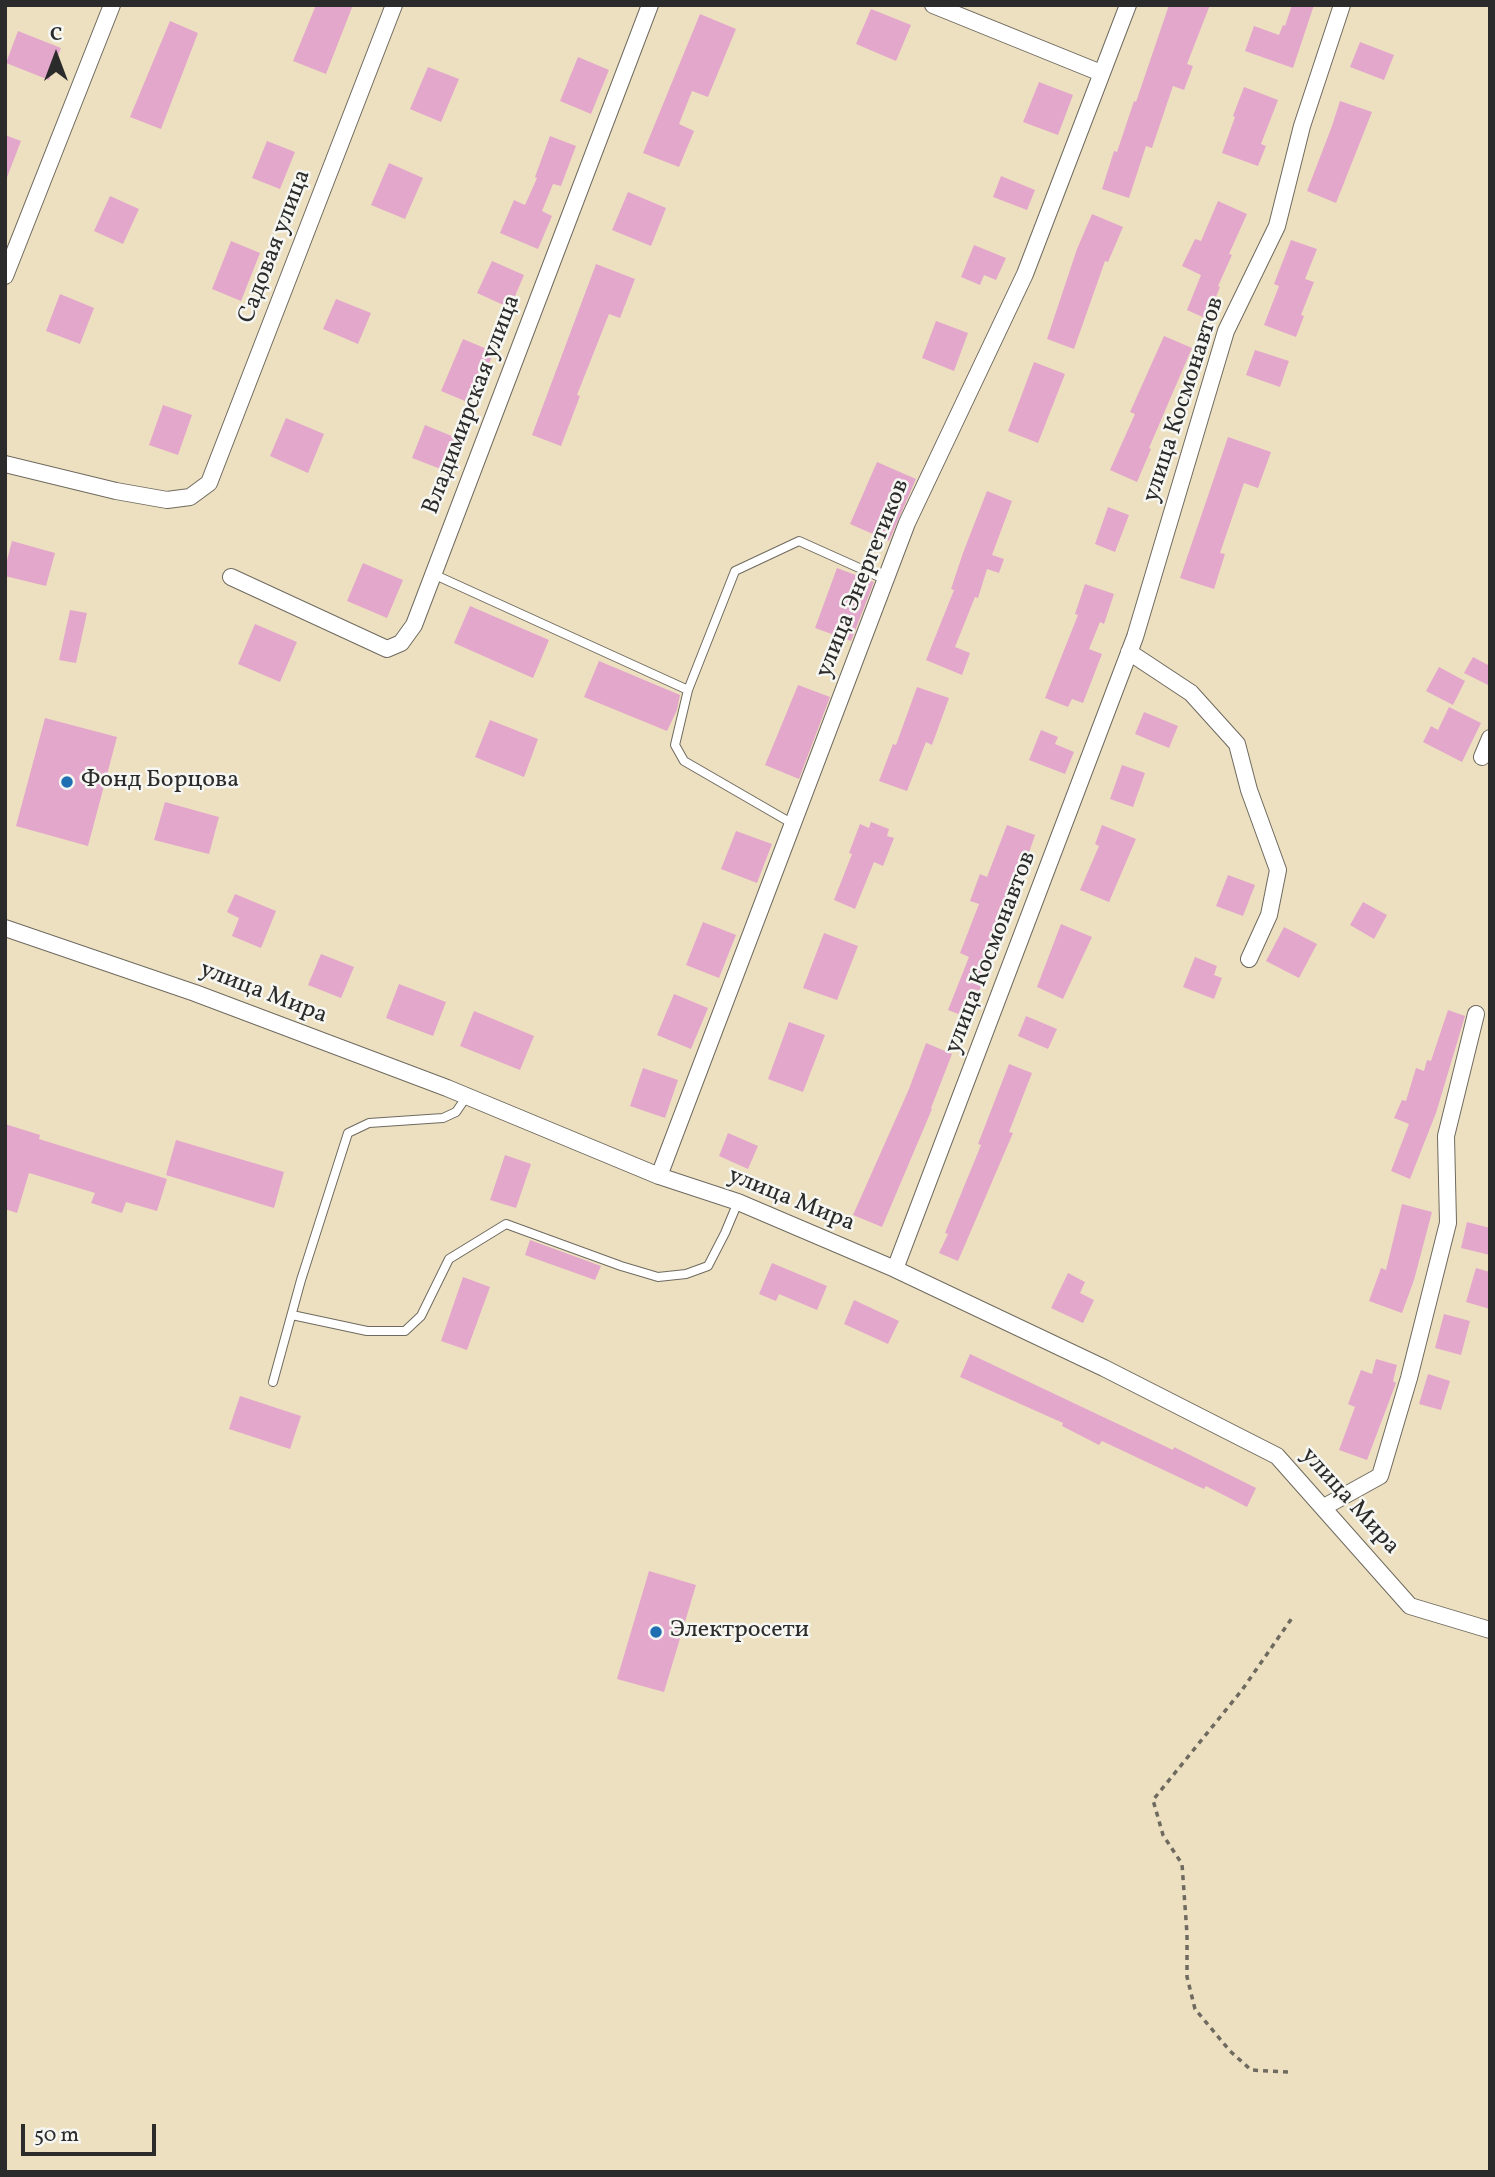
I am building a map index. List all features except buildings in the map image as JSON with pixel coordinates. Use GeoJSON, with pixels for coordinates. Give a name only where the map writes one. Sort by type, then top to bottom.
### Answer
{"type":"FeatureCollection","features":[{"type":"Feature","properties":{"kind":"street"},"geometry":{"type":"LineString","coordinates":[[5,276],[112,5]]}},
{"type":"Feature","properties":{"kind":"street","name":"Садовая улица"},"geometry":{"type":"LineString","coordinates":[[5,464],[116,491],[167,500],[190,496],[209,483],[394,5]]}},
{"type":"Feature","properties":{"kind":"street","name":"Владимирская улица"},"geometry":{"type":"LineString","coordinates":[[230,578],[387,649],[401,643],[414,625],[650,5]]}},
{"type":"Feature","properties":{"kind":"street"},"geometry":{"type":"LineString","coordinates":[[933,5],[1101,73]]}},
{"type":"Feature","properties":{"kind":"street","name":"улица Энергетиков"},"geometry":{"type":"LineString","coordinates":[[659,1176],[907,523],[1025,274],[1128,5]]}},
{"type":"Feature","properties":{"kind":"street","name":"улица Космонавтов"},"geometry":{"type":"LineString","coordinates":[[895,1269],[1129,652],[1226,331],[1277,226],[1302,126],[1342,5]]}},
{"type":"Feature","properties":{"kind":"street"},"geometry":{"type":"LineString","coordinates":[[1129,652],[1191,693],[1237,744],[1249,790],[1278,870],[1269,915],[1249,959]]}},
{"type":"Feature","properties":{"kind":"street"},"geometry":{"type":"LineString","coordinates":[[1482,757],[1490,738]]}},
{"type":"Feature","properties":{"kind":"street","name":"улица Мира"},"geometry":{"type":"LineString","coordinates":[[5,928],[195,993],[467,1096],[659,1176],[738,1202],[895,1269],[1104,1368],[1277,1456],[1410,1606],[1490,1630]]}},
{"type":"Feature","properties":{"kind":"street"},"geometry":{"type":"LineString","coordinates":[[1324,1507],[1380,1476],[1409,1378],[1448,1223],[1446,1136],[1476,1014]]}},
{"type":"Feature","properties":{"kind":"lane"},"geometry":{"type":"LineString","coordinates":[[793,824],[684,761],[675,745],[688,690],[736,571],[799,541],[886,580]]}},
{"type":"Feature","properties":{"kind":"lane"},"geometry":{"type":"LineString","coordinates":[[433,574],[688,690]]}},
{"type":"Feature","properties":{"kind":"lane"},"geometry":{"type":"LineString","coordinates":[[273,1382],[301,1280],[348,1133],[369,1123],[443,1118],[456,1112],[467,1096]]}},
{"type":"Feature","properties":{"kind":"lane"},"geometry":{"type":"LineString","coordinates":[[292,1315],[367,1331],[405,1331],[421,1316],[449,1259],[506,1224],[658,1277],[686,1274],[708,1266],[738,1202]]}},
{"type":"Feature","properties":{"kind":"path"},"geometry":{"type":"LineString","coordinates":[[1288,2072],[1251,2070],[1230,2051],[1195,2009],[1186,1977],[1187,1934],[1182,1864],[1163,1835],[1153,1800],[1242,1690],[1292,1618]]}},
{"type":"Feature","properties":{"kind":"place","name":"Фонд Борцова"},"geometry":{"type":"Point","coordinates":[67,782]}},
{"type":"Feature","properties":{"kind":"place","name":"Электросети"},"geometry":{"type":"Point","coordinates":[656,1632]}}]}
